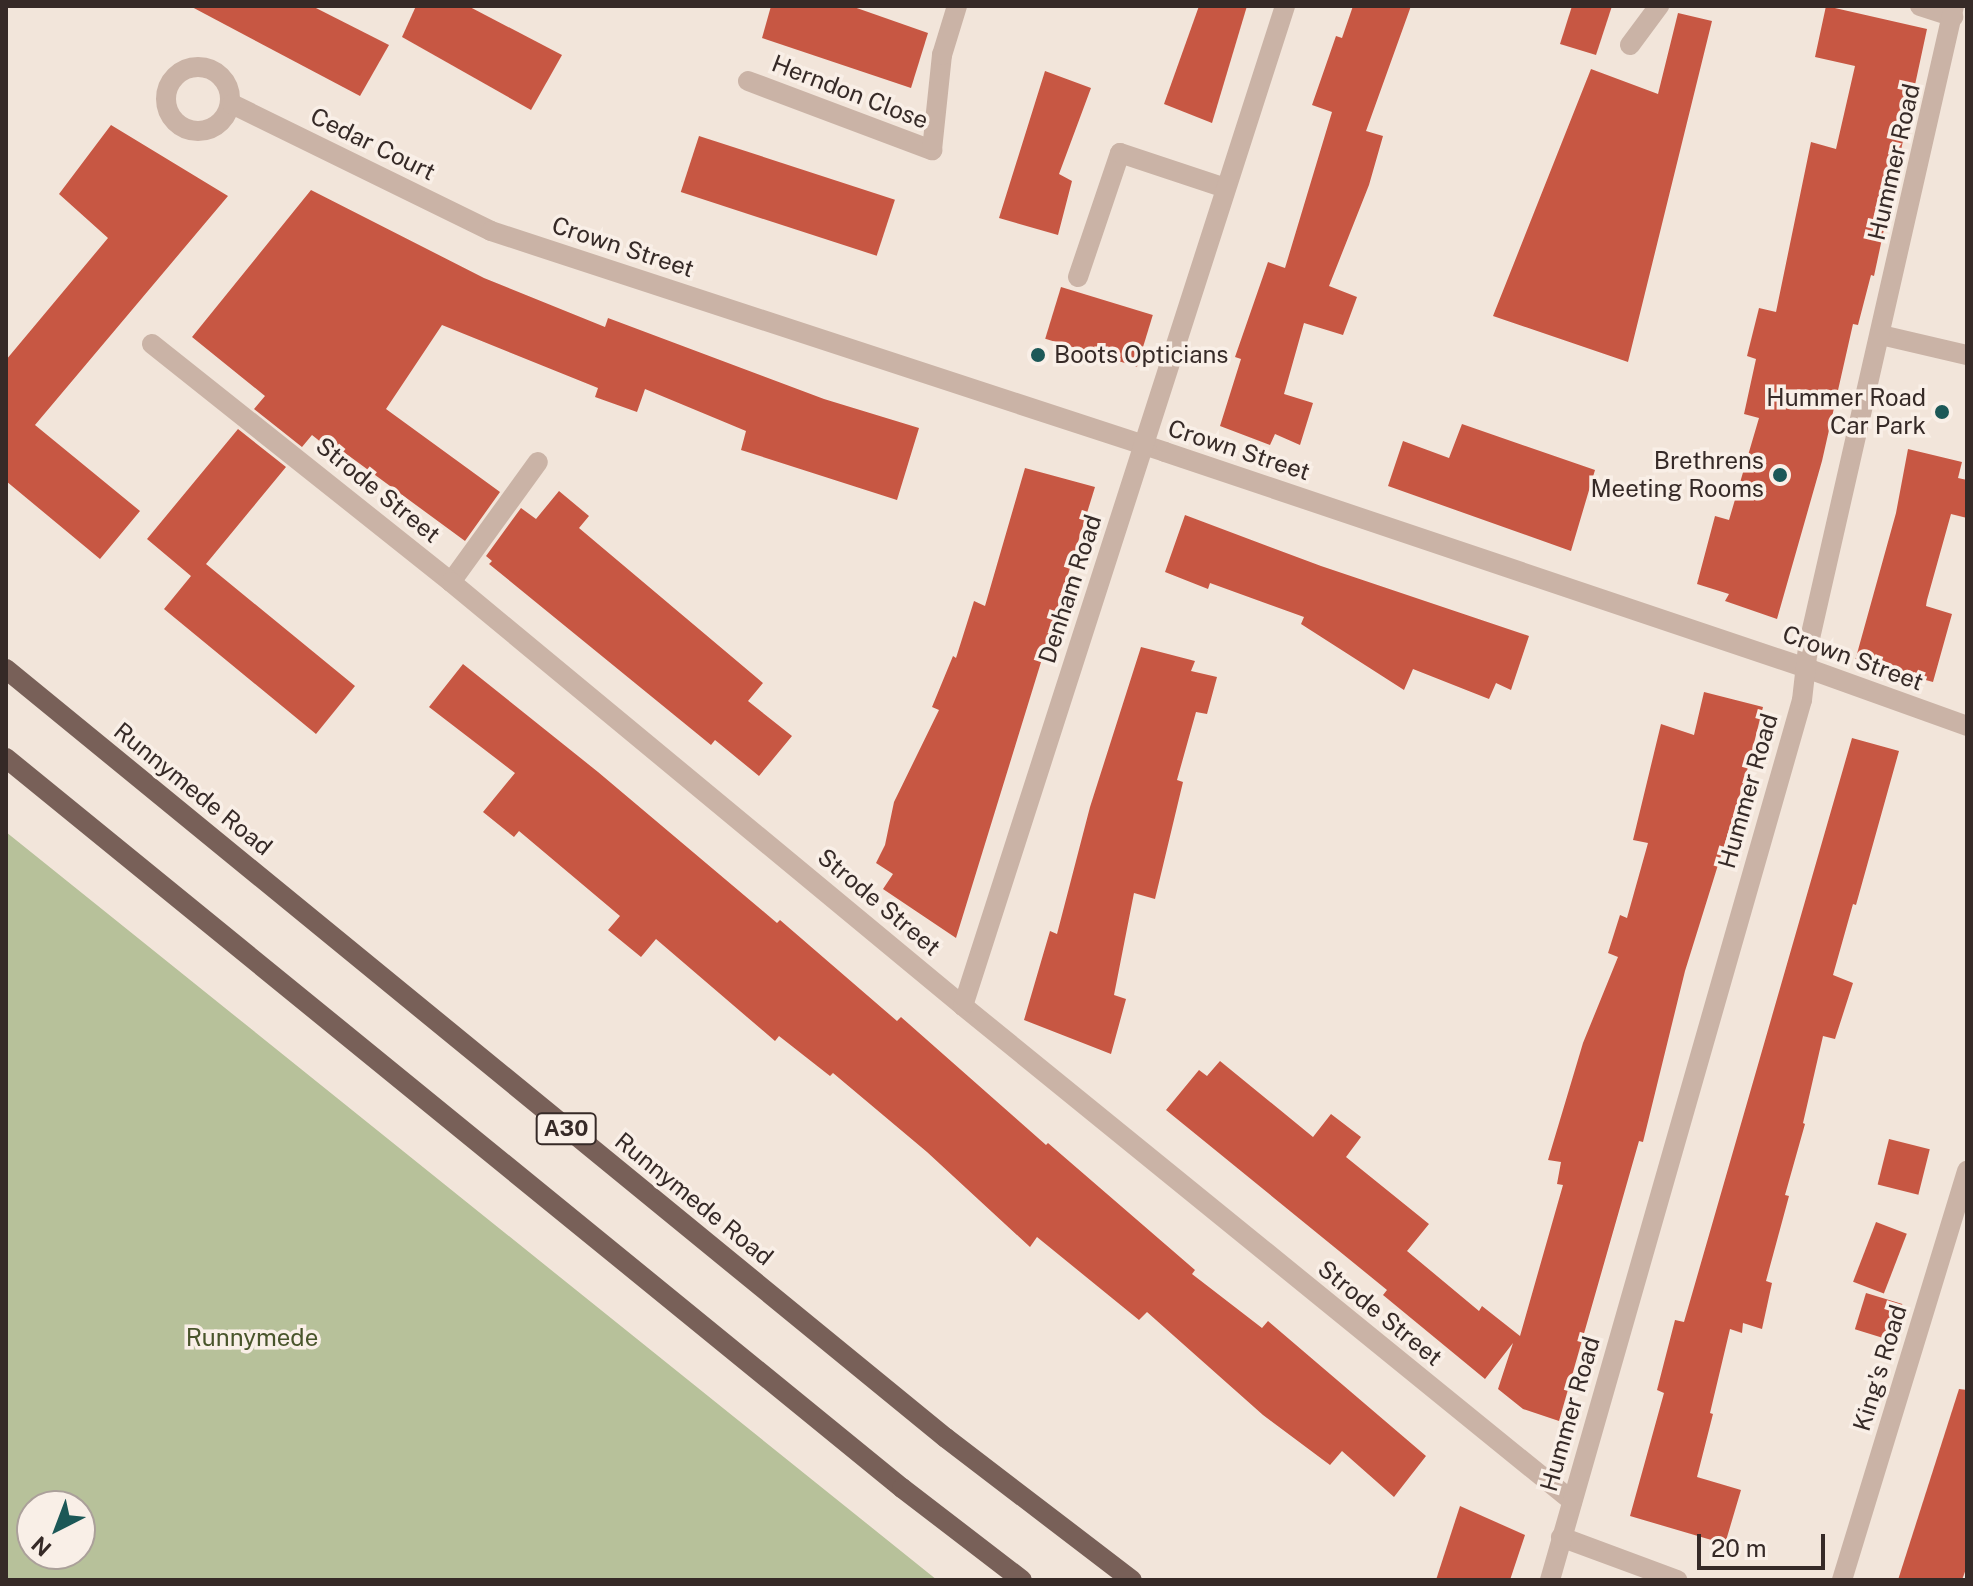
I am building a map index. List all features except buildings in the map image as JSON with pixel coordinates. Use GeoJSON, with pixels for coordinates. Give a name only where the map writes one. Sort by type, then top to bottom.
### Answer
{"type":"FeatureCollection","features":[{"type":"Feature","properties":{"kind":"main road","name":"Runnymede Road"},"geometry":{"type":"LineString","coordinates":[[6,669],[946,1438],[1132,1580]]}},
{"type":"Feature","properties":{"kind":"main road","name":"A30"},"geometry":{"type":"LineString","coordinates":[[6,758],[902,1488],[1022,1580]]}},
{"type":"Feature","properties":{"kind":"street","name":"Herndon Close"},"geometry":{"type":"LineString","coordinates":[[748,81],[932,150],[942,55],[957,6]]}},
{"type":"Feature","properties":{"kind":"street","name":"Denham Road"},"geometry":{"type":"LineString","coordinates":[[963,1006],[1285,6]]}},
{"type":"Feature","properties":{"kind":"street"},"geometry":{"type":"LineString","coordinates":[[1630,45],[1659,6]]}},
{"type":"Feature","properties":{"kind":"street"},"geometry":{"type":"LineString","coordinates":[[1920,6],[1954,12]]}},
{"type":"Feature","properties":{"kind":"street","name":"Hummer Road"},"geometry":{"type":"LineString","coordinates":[[1550,1580],[1802,700],[1808,647],[1954,12]]}},
{"type":"Feature","properties":{"kind":"street","name":"Cedar Court"},"geometry":{"type":"LineString","coordinates":[[232,104],[491,231]]}},
{"type":"Feature","properties":{"kind":"street"},"geometry":{"type":"LineString","coordinates":[[1078,277],[1120,153],[1225,188]]}},
{"type":"Feature","properties":{"kind":"street","name":"Crown Street"},"geometry":{"type":"LineString","coordinates":[[491,231],[1806,668],[1967,726]]}},
{"type":"Feature","properties":{"kind":"street"},"geometry":{"type":"LineString","coordinates":[[1881,335],[1967,355]]}},
{"type":"Feature","properties":{"kind":"street","name":"Strode Street"},"geometry":{"type":"LineString","coordinates":[[152,344],[451,582],[963,1006],[1572,1501]]}},
{"type":"Feature","properties":{"kind":"street"},"geometry":{"type":"LineString","coordinates":[[451,582],[538,462]]}},
{"type":"Feature","properties":{"kind":"street","name":"King's Road"},"geometry":{"type":"LineString","coordinates":[[1842,1580],[1967,1171]]}},
{"type":"Feature","properties":{"kind":"street"},"geometry":{"type":"LineString","coordinates":[[1561,1537],[1677,1580]]}},
{"type":"Feature","properties":{"kind":"green space","name":"Runnymede"},"geometry":{"type":"Polygon","coordinates":[[[6,832],[937,1580],[6,1580],[6,832]]]}},
{"type":"Feature","properties":{"kind":"place","name":"Boots Opticians"},"geometry":{"type":"Point","coordinates":[1038,355]}},
{"type":"Feature","properties":{"kind":"place","name":"Hummer Road Car Park"},"geometry":{"type":"Point","coordinates":[1942,412]}},
{"type":"Feature","properties":{"kind":"place","name":"Brethrens Meeting Rooms"},"geometry":{"type":"Point","coordinates":[1780,475]}}]}
